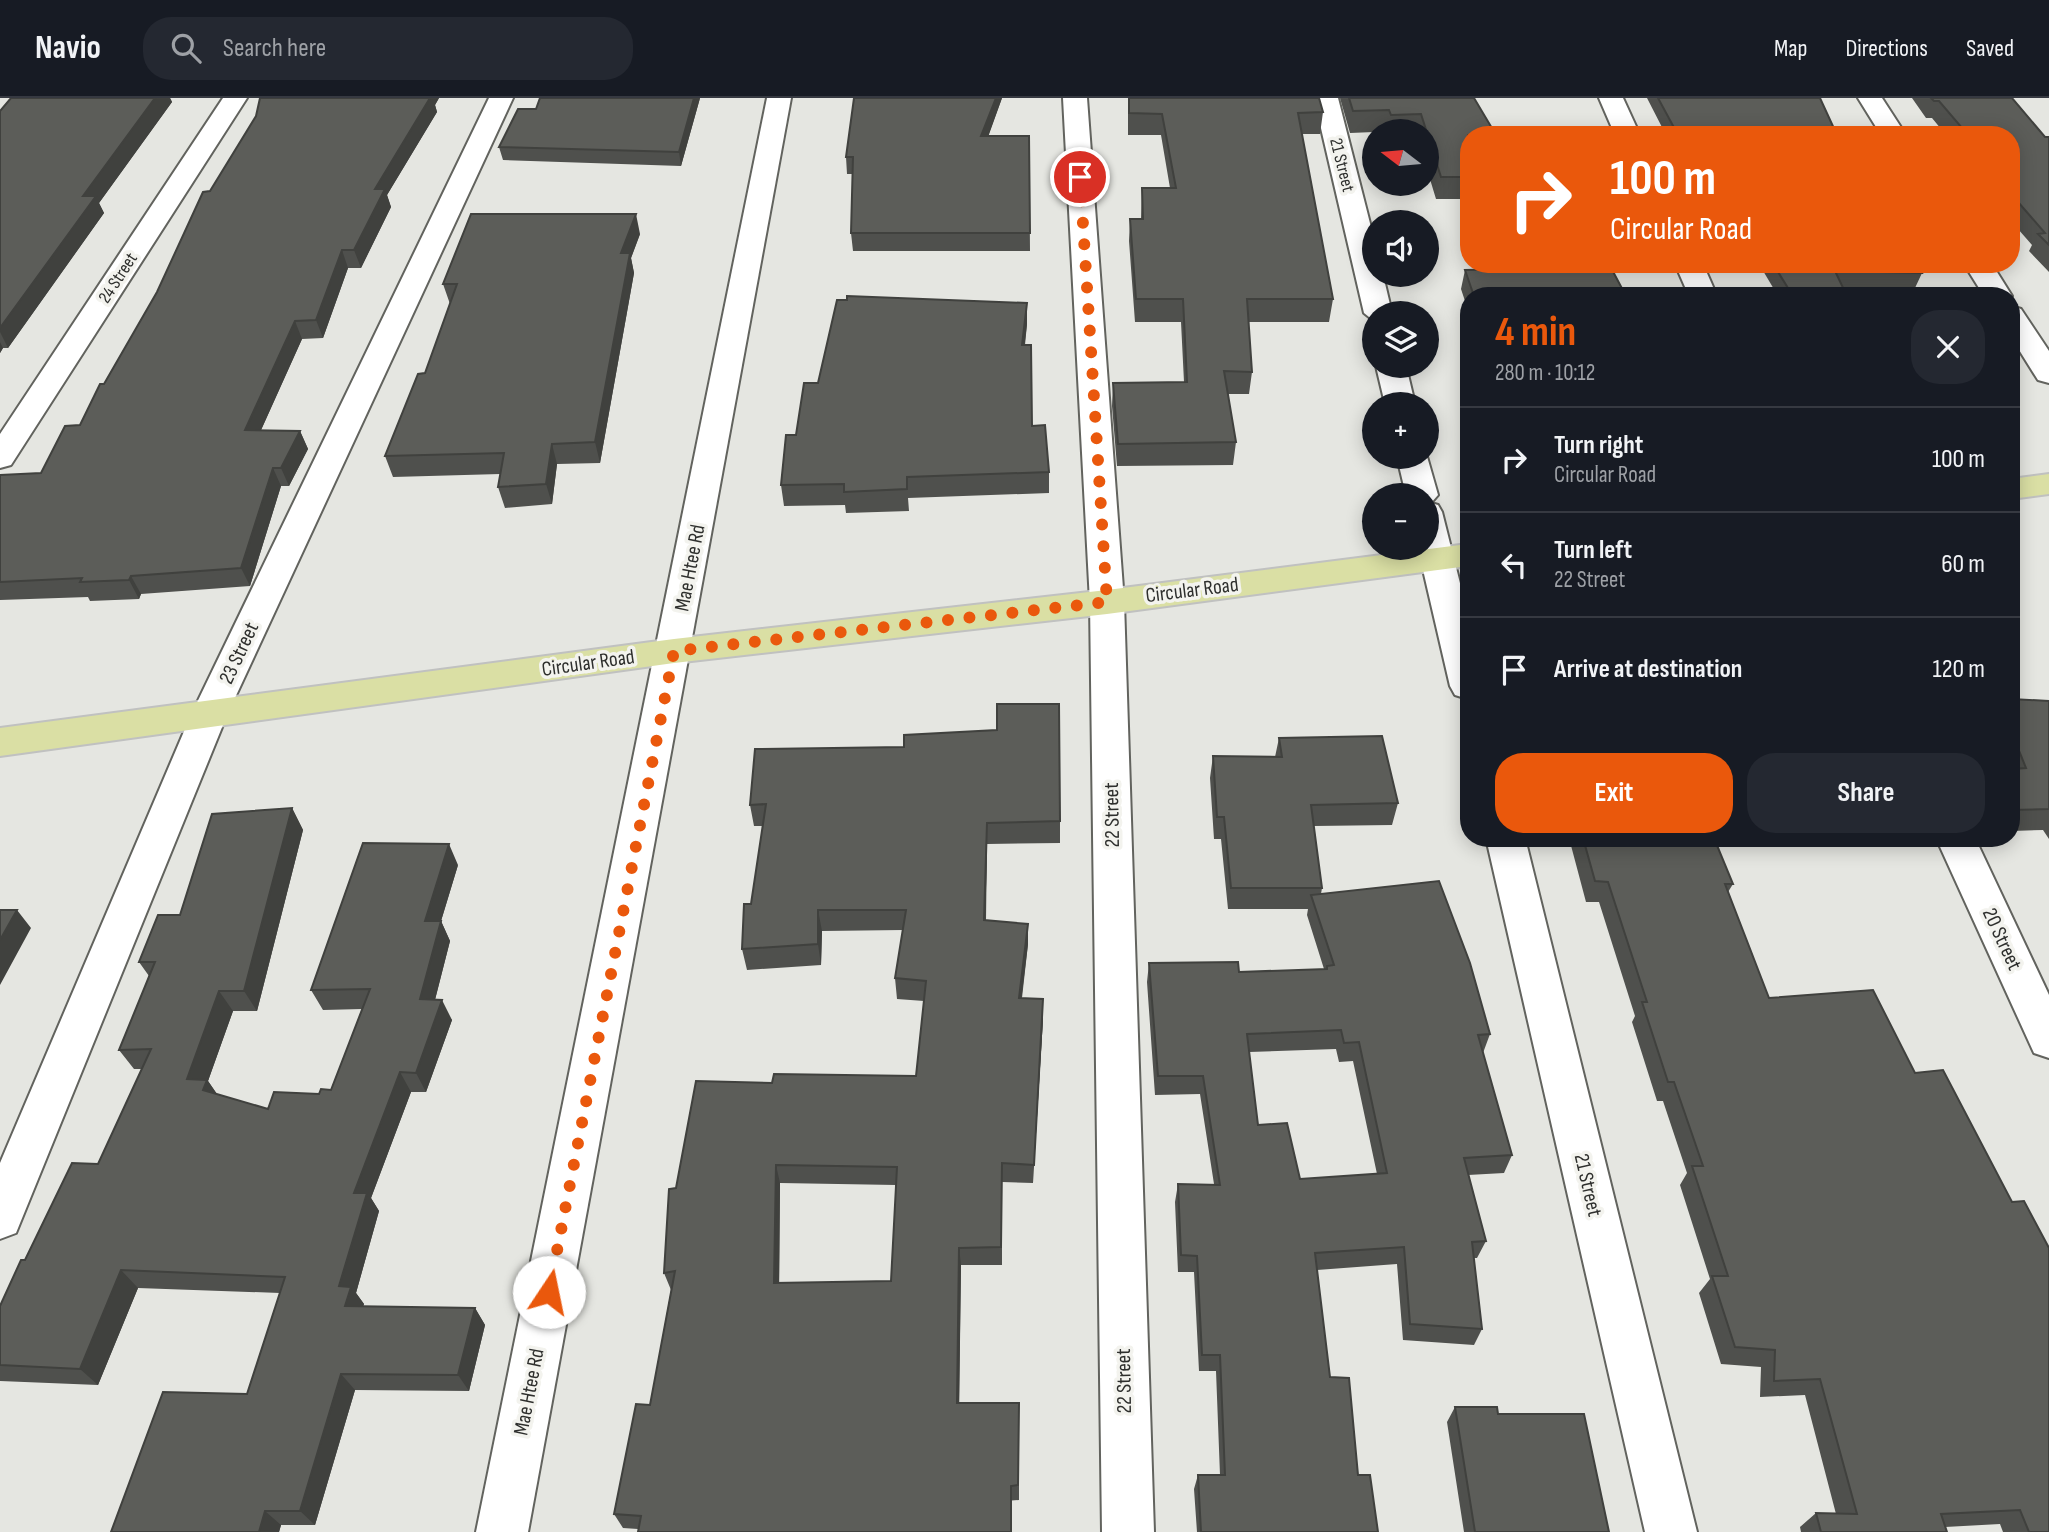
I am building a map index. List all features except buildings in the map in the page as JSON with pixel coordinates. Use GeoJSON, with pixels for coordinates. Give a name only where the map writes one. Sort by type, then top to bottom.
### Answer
{"type":"FeatureCollection","features":[{"type":"Feature","properties":{"kind":"main road"},"geometry":{"type":"LineString","coordinates":[[2020,488],[2049,484]]}},
{"type":"Feature","properties":{"kind":"main road","name":"Circular Road"},"geometry":{"type":"LineString","coordinates":[[0,742],[674,651],[1107,602],[1453,557]]}},
{"type":"Feature","properties":{"kind":"street","name":"24 Street"},"geometry":{"type":"LineString","coordinates":[[0,458],[236,98]]}},
{"type":"Feature","properties":{"kind":"street","name":"23 Street"},"geometry":{"type":"LineString","coordinates":[[0,1218],[209,715],[501,98]]}},
{"type":"Feature","properties":{"kind":"street","name":"Mae Htee Rd"},"geometry":{"type":"LineString","coordinates":[[502,1532],[779,98]]}},
{"type":"Feature","properties":{"kind":"street","name":"22 Street"},"geometry":{"type":"LineString","coordinates":[[1075,98],[1107,602],[1128,1532]]}},
{"type":"Feature","properties":{"kind":"street","name":"21 Street"},"geometry":{"type":"LineString","coordinates":[[1326,98],[1375,301]]}},
{"type":"Feature","properties":{"kind":"street"},"geometry":{"type":"LineString","coordinates":[[1611,98],[1624,126]]}},
{"type":"Feature","properties":{"kind":"street"},"geometry":{"type":"LineString","coordinates":[[1870,98],[1888,126]]}},
{"type":"Feature","properties":{"kind":"street"},"geometry":{"type":"LineString","coordinates":[[2020,329],[2049,374]]}},
{"type":"Feature","properties":{"kind":"street"},"geometry":{"type":"LineString","coordinates":[[1439,534],[1453,557],[1460,617]]}},
{"type":"Feature","properties":{"kind":"street","name":"21 Street"},"geometry":{"type":"LineString","coordinates":[[1507,847],[1671,1532]]}},
{"type":"Feature","properties":{"kind":"street","name":"20 Street"},"geometry":{"type":"LineString","coordinates":[[1959,847],[2049,1040]]}},
{"type":"Feature","properties":{"kind":"route"},"geometry":{"type":"LineString","coordinates":[[549,1292],[674,651],[1107,602],[1080,177]]}}]}
